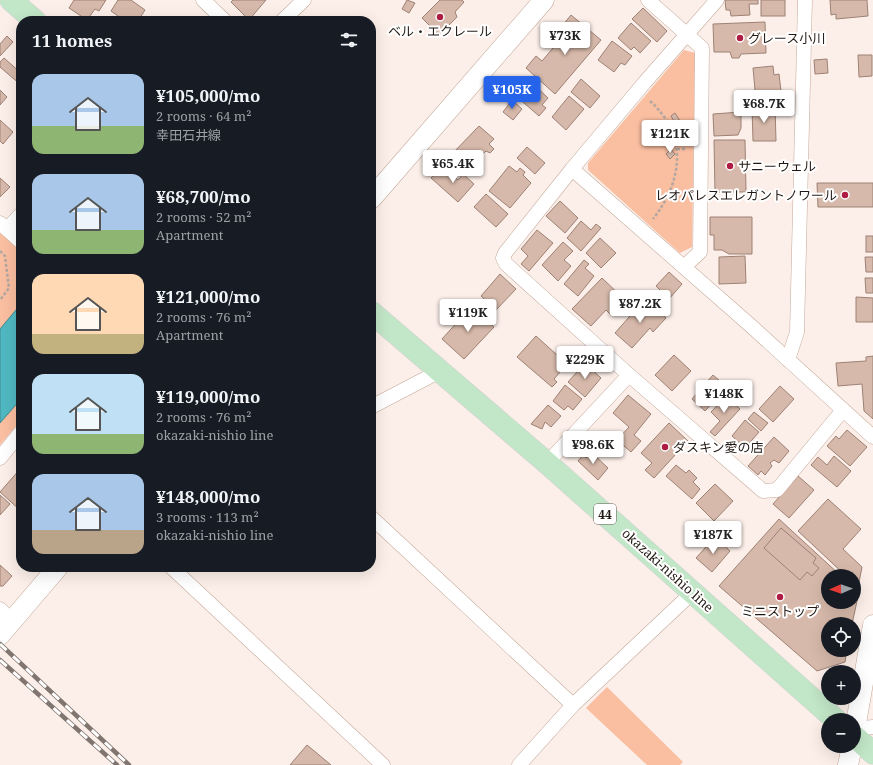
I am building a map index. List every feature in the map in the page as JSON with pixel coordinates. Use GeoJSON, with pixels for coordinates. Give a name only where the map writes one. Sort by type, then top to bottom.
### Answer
{"type":"FeatureCollection","features":[{"type":"Feature","properties":{"kind":"main road"},"geometry":{"type":"LineString","coordinates":[[11,0],[29,16]]}},
{"type":"Feature","properties":{"kind":"main road"},"geometry":{"type":"LineString","coordinates":[[376,193],[544,0]]}},
{"type":"Feature","properties":{"kind":"main road","name":"okazaki-nishio line"},"geometry":{"type":"LineString","coordinates":[[376,316],[547,463],[828,713]]}},
{"type":"Feature","properties":{"kind":"main road"},"geometry":{"type":"LineString","coordinates":[[4,622],[53,572]]}},
{"type":"Feature","properties":{"kind":"main road"},"geometry":{"type":"LineString","coordinates":[[861,713],[873,625]]}},
{"type":"Feature","properties":{"kind":"main road"},"geometry":{"type":"LineString","coordinates":[[861,739],[873,753]]}},
{"type":"Feature","properties":{"kind":"main road"},"geometry":{"type":"LineString","coordinates":[[848,765],[852,753]]}},
{"type":"Feature","properties":{"kind":"street"},"geometry":{"type":"LineString","coordinates":[[203,0],[220,16]]}},
{"type":"Feature","properties":{"kind":"street"},"geometry":{"type":"LineString","coordinates":[[287,16],[304,0]]}},
{"type":"Feature","properties":{"kind":"street"},"geometry":{"type":"LineString","coordinates":[[648,0],[702,48],[700,252],[684,266]]}},
{"type":"Feature","properties":{"kind":"street"},"geometry":{"type":"LineString","coordinates":[[717,0],[644,82],[504,253],[503,258],[506,264],[629,375],[763,491],[777,490],[843,410]]}},
{"type":"Feature","properties":{"kind":"street"},"geometry":{"type":"LineString","coordinates":[[788,360],[798,332],[804,0]]}},
{"type":"Feature","properties":{"kind":"street"},"geometry":{"type":"LineString","coordinates":[[572,169],[684,266],[873,437]]}},
{"type":"Feature","properties":{"kind":"street"},"geometry":{"type":"LineString","coordinates":[[16,217],[3,226],[16,238]]}},
{"type":"Feature","properties":{"kind":"street"},"geometry":{"type":"LineString","coordinates":[[376,404],[440,371]]}},
{"type":"Feature","properties":{"kind":"street"},"geometry":{"type":"LineString","coordinates":[[547,463],[629,375]]}},
{"type":"Feature","properties":{"kind":"street"},"geometry":{"type":"LineString","coordinates":[[0,458],[16,438]]}},
{"type":"Feature","properties":{"kind":"street"},"geometry":{"type":"LineString","coordinates":[[376,522],[573,706]]}},
{"type":"Feature","properties":{"kind":"street"},"geometry":{"type":"LineString","coordinates":[[176,572],[383,765]]}},
{"type":"Feature","properties":{"kind":"street"},"geometry":{"type":"LineString","coordinates":[[519,765],[573,706],[693,592]]}},
{"type":"Feature","properties":{"kind":"path"},"geometry":{"type":"LineString","coordinates":[[645,96],[666,118],[673,132],[676,145],[676,175],[671,193],[653,220]]}},
{"type":"Feature","properties":{"kind":"path"},"geometry":{"type":"LineString","coordinates":[[0,251],[5,256],[9,288],[0,300]]}},
{"type":"Feature","properties":{"kind":"shaded area"},"geometry":{"type":"Polygon","coordinates":[[[684,50],[695,53],[692,247],[680,253],[588,170],[588,163],[684,50]]]}},
{"type":"Feature","properties":{"kind":"shaded area"},"geometry":{"type":"Polygon","coordinates":[[[0,232],[16,246],[16,426],[0,445],[0,232]]]}},
{"type":"Feature","properties":{"kind":"shaded area"},"geometry":{"type":"Polygon","coordinates":[[[607,687],[683,762],[680,765],[647,765],[586,708],[607,687]]]}},
{"type":"Feature","properties":{"kind":"water"},"geometry":{"type":"Polygon","coordinates":[[[16,310],[16,405],[0,423],[0,329],[16,310]]]}},
{"type":"Feature","properties":{"kind":"building"},"geometry":{"type":"Polygon","coordinates":[[[74,0],[106,0],[99,11],[95,9],[90,16],[81,16],[69,8],[74,0]]]}},
{"type":"Feature","properties":{"kind":"building"},"geometry":{"type":"Polygon","coordinates":[[[118,0],[131,0],[145,10],[141,16],[118,16],[111,11],[118,0]]]}},
{"type":"Feature","properties":{"kind":"building"},"geometry":{"type":"Polygon","coordinates":[[[233,0],[266,0],[252,16],[245,16],[231,2],[233,0]]]}},
{"type":"Feature","properties":{"kind":"building"},"geometry":{"type":"Polygon","coordinates":[[[407,0],[415,3],[409,13],[402,9],[407,0]]]}},
{"type":"Feature","properties":{"kind":"building","name":"ベル・エクレール"},"geometry":{"type":"Polygon","coordinates":[[[440,0],[462,0],[464,2],[455,12],[457,17],[439,35],[422,18],[440,0]]]}},
{"type":"Feature","properties":{"kind":"building"},"geometry":{"type":"Polygon","coordinates":[[[725,0],[758,0],[758,4],[749,4],[750,15],[731,16],[730,10],[726,10],[725,0]]]}},
{"type":"Feature","properties":{"kind":"building"},"geometry":{"type":"Polygon","coordinates":[[[761,0],[785,0],[785,16],[761,16],[761,0]]]}},
{"type":"Feature","properties":{"kind":"building"},"geometry":{"type":"Polygon","coordinates":[[[830,0],[867,0],[868,16],[836,19],[836,14],[831,15],[830,0]]]}},
{"type":"Feature","properties":{"kind":"building"},"geometry":{"type":"Polygon","coordinates":[[[643,8],[667,31],[657,42],[632,19],[643,8]]]}},
{"type":"Feature","properties":{"kind":"building"},"geometry":{"type":"Polygon","coordinates":[[[571,15],[601,40],[555,94],[526,68],[536,56],[542,61],[553,48],[548,43],[551,39],[556,44],[568,30],[563,25],[571,15]]]}},
{"type":"Feature","properties":{"kind":"building","name":"グレース小川"},"geometry":{"type":"Polygon","coordinates":[[[765,22],[766,53],[741,54],[739,58],[732,58],[730,52],[714,52],[713,24],[765,22]]]}},
{"type":"Feature","properties":{"kind":"building"},"geometry":{"type":"Polygon","coordinates":[[[631,23],[651,41],[640,53],[634,47],[631,50],[618,38],[631,23]]]}},
{"type":"Feature","properties":{"kind":"building"},"geometry":{"type":"Polygon","coordinates":[[[7,36],[13,42],[0,56],[0,44],[7,36]]]}},
{"type":"Feature","properties":{"kind":"building"},"geometry":{"type":"Polygon","coordinates":[[[612,41],[632,56],[625,65],[621,63],[614,72],[598,60],[612,41]]]}},
{"type":"Feature","properties":{"kind":"building"},"geometry":{"type":"Polygon","coordinates":[[[858,55],[872,55],[872,76],[859,77],[858,55]]]}},
{"type":"Feature","properties":{"kind":"building"},"geometry":{"type":"Polygon","coordinates":[[[4,58],[16,69],[16,81],[0,67],[0,62],[4,58]]]}},
{"type":"Feature","properties":{"kind":"building"},"geometry":{"type":"Polygon","coordinates":[[[827,59],[828,73],[815,74],[814,60],[827,59]]]}},
{"type":"Feature","properties":{"kind":"building"},"geometry":{"type":"Polygon","coordinates":[[[773,66],[774,75],[779,74],[781,91],[777,91],[778,99],[756,101],[753,68],[773,66]]]}},
{"type":"Feature","properties":{"kind":"building"},"geometry":{"type":"Polygon","coordinates":[[[581,79],[600,96],[590,108],[571,92],[581,79]]]}},
{"type":"Feature","properties":{"kind":"building"},"geometry":{"type":"Polygon","coordinates":[[[530,81],[548,98],[542,105],[546,108],[539,116],[516,96],[530,81]]]}},
{"type":"Feature","properties":{"kind":"building"},"geometry":{"type":"Polygon","coordinates":[[[0,90],[7,97],[0,105],[0,90]]]}},
{"type":"Feature","properties":{"kind":"building"},"geometry":{"type":"Polygon","coordinates":[[[569,96],[584,109],[566,130],[552,117],[569,96]]]}},
{"type":"Feature","properties":{"kind":"building"},"geometry":{"type":"Polygon","coordinates":[[[512,100],[522,109],[513,120],[503,112],[512,100]]]}},
{"type":"Feature","properties":{"kind":"building"},"geometry":{"type":"Polygon","coordinates":[[[775,106],[776,141],[753,141],[752,107],[775,106]]]}},
{"type":"Feature","properties":{"kind":"building"},"geometry":{"type":"Polygon","coordinates":[[[741,112],[741,128],[738,135],[714,136],[713,114],[741,112]]]}},
{"type":"Feature","properties":{"kind":"building"},"geometry":{"type":"Polygon","coordinates":[[[675,113],[682,124],[677,127],[671,116],[675,113]]]}},
{"type":"Feature","properties":{"kind":"building"},"geometry":{"type":"Polygon","coordinates":[[[0,120],[13,132],[3,144],[0,141],[0,120]]]}},
{"type":"Feature","properties":{"kind":"building"},"geometry":{"type":"Polygon","coordinates":[[[479,126],[494,139],[489,144],[494,149],[490,153],[486,151],[478,159],[481,161],[470,173],[451,155],[479,126]]]}},
{"type":"Feature","properties":{"kind":"building","name":"サニーウェル"},"geometry":{"type":"Polygon","coordinates":[[[714,140],[745,140],[746,192],[715,192],[714,140]]]}},
{"type":"Feature","properties":{"kind":"building"},"geometry":{"type":"Polygon","coordinates":[[[527,147],[545,163],[535,174],[517,158],[527,147]]]}},
{"type":"Feature","properties":{"kind":"building"},"geometry":{"type":"Polygon","coordinates":[[[671,149],[675,154],[670,159],[666,154],[671,149]]]}},
{"type":"Feature","properties":{"kind":"building"},"geometry":{"type":"Polygon","coordinates":[[[442,166],[458,180],[463,174],[474,184],[458,202],[431,178],[442,166]]]}},
{"type":"Feature","properties":{"kind":"building"},"geometry":{"type":"Polygon","coordinates":[[[509,166],[517,172],[520,168],[525,172],[523,175],[531,183],[510,208],[489,191],[509,166]]]}},
{"type":"Feature","properties":{"kind":"building"},"geometry":{"type":"Polygon","coordinates":[[[0,178],[10,187],[0,197],[0,178]]]}},
{"type":"Feature","properties":{"kind":"building","name":"レオパレスエレガントノワール"},"geometry":{"type":"Polygon","coordinates":[[[817,183],[873,183],[873,207],[818,207],[817,183]]]}},
{"type":"Feature","properties":{"kind":"building"},"geometry":{"type":"Polygon","coordinates":[[[486,194],[508,214],[496,227],[474,207],[486,194]]]}},
{"type":"Feature","properties":{"kind":"building"},"geometry":{"type":"Polygon","coordinates":[[[560,201],[578,218],[565,233],[546,216],[560,201]]]}},
{"type":"Feature","properties":{"kind":"building"},"geometry":{"type":"Polygon","coordinates":[[[710,217],[752,217],[752,254],[729,254],[722,250],[714,250],[714,235],[710,235],[710,217]]]}},
{"type":"Feature","properties":{"kind":"building"},"geometry":{"type":"Polygon","coordinates":[[[581,221],[591,230],[596,224],[601,228],[581,251],[567,238],[581,221]]]}},
{"type":"Feature","properties":{"kind":"building"},"geometry":{"type":"Polygon","coordinates":[[[537,230],[553,243],[529,271],[521,264],[528,256],[521,249],[537,230]]]}},
{"type":"Feature","properties":{"kind":"building"},"geometry":{"type":"Polygon","coordinates":[[[866,236],[873,236],[873,252],[866,252],[866,236]]]}},
{"type":"Feature","properties":{"kind":"building"},"geometry":{"type":"Polygon","coordinates":[[[600,238],[616,253],[601,268],[586,253],[600,238]]]}},
{"type":"Feature","properties":{"kind":"building"},"geometry":{"type":"Polygon","coordinates":[[[563,242],[573,251],[564,260],[571,266],[558,281],[542,265],[563,242]]]}},
{"type":"Feature","properties":{"kind":"building"},"geometry":{"type":"Polygon","coordinates":[[[745,256],[746,283],[719,284],[719,257],[745,256]]]}},
{"type":"Feature","properties":{"kind":"building"},"geometry":{"type":"Polygon","coordinates":[[[865,257],[873,257],[873,272],[866,272],[865,257]]]}},
{"type":"Feature","properties":{"kind":"building"},"geometry":{"type":"Polygon","coordinates":[[[584,260],[589,264],[585,268],[594,276],[578,296],[564,284],[584,260]]]}},
{"type":"Feature","properties":{"kind":"building"},"geometry":{"type":"Polygon","coordinates":[[[669,272],[682,284],[669,299],[656,286],[669,272]]]}},
{"type":"Feature","properties":{"kind":"building"},"geometry":{"type":"Polygon","coordinates":[[[500,274],[516,289],[496,310],[481,296],[500,274]]]}},
{"type":"Feature","properties":{"kind":"building"},"geometry":{"type":"Polygon","coordinates":[[[602,278],[625,300],[611,315],[606,310],[591,326],[572,309],[602,278]]]}},
{"type":"Feature","properties":{"kind":"building"},"geometry":{"type":"Polygon","coordinates":[[[865,278],[873,278],[873,293],[866,293],[865,278]]]}},
{"type":"Feature","properties":{"kind":"building"},"geometry":{"type":"Polygon","coordinates":[[[856,297],[873,298],[873,322],[856,322],[856,297]]]}},
{"type":"Feature","properties":{"kind":"building"},"geometry":{"type":"Polygon","coordinates":[[[645,299],[666,318],[653,332],[650,328],[632,348],[615,333],[645,299]]]}},
{"type":"Feature","properties":{"kind":"building"},"geometry":{"type":"Polygon","coordinates":[[[472,306],[494,327],[464,359],[442,339],[472,306]]]}},
{"type":"Feature","properties":{"kind":"building"},"geometry":{"type":"Polygon","coordinates":[[[536,336],[567,364],[554,379],[557,382],[552,387],[517,357],[536,336]]]}},
{"type":"Feature","properties":{"kind":"building"},"geometry":{"type":"Polygon","coordinates":[[[674,355],[691,371],[672,391],[655,375],[674,355]]]}},
{"type":"Feature","properties":{"kind":"building"},"geometry":{"type":"Polygon","coordinates":[[[873,356],[873,419],[864,411],[862,384],[838,386],[836,363],[866,361],[866,357],[873,356]]]}},
{"type":"Feature","properties":{"kind":"building"},"geometry":{"type":"Polygon","coordinates":[[[585,363],[601,378],[585,397],[568,382],[585,363]]]}},
{"type":"Feature","properties":{"kind":"building"},"geometry":{"type":"Polygon","coordinates":[[[713,375],[720,381],[717,384],[724,390],[705,411],[692,399],[713,375]]]}},
{"type":"Feature","properties":{"kind":"building"},"geometry":{"type":"Polygon","coordinates":[[[565,385],[582,399],[573,410],[568,406],[564,410],[553,401],[565,385]]]}},
{"type":"Feature","properties":{"kind":"building"},"geometry":{"type":"Polygon","coordinates":[[[780,386],[794,399],[773,422],[759,409],[780,386]]]}},
{"type":"Feature","properties":{"kind":"building"},"geometry":{"type":"Polygon","coordinates":[[[628,395],[651,414],[634,435],[641,441],[631,452],[617,440],[629,427],[613,413],[628,395]]]}},
{"type":"Feature","properties":{"kind":"building"},"geometry":{"type":"Polygon","coordinates":[[[726,396],[740,409],[715,436],[710,432],[720,421],[711,412],[726,396]]]}},
{"type":"Feature","properties":{"kind":"building"},"geometry":{"type":"Polygon","coordinates":[[[548,405],[561,416],[551,427],[545,422],[542,429],[531,424],[548,405]]]}},
{"type":"Feature","properties":{"kind":"building"},"geometry":{"type":"Polygon","coordinates":[[[754,412],[768,423],[761,431],[748,419],[754,412]]]}},
{"type":"Feature","properties":{"kind":"building"},"geometry":{"type":"Polygon","coordinates":[[[745,420],[759,432],[745,448],[732,436],[745,420]]]}},
{"type":"Feature","properties":{"kind":"building","name":"ダスキン愛の店"},"geometry":{"type":"Polygon","coordinates":[[[669,423],[688,441],[654,478],[645,470],[652,463],[641,453],[669,423]]]}},
{"type":"Feature","properties":{"kind":"building"},"geometry":{"type":"Polygon","coordinates":[[[847,430],[867,447],[850,466],[827,446],[836,436],[839,439],[847,430]]]}},
{"type":"Feature","properties":{"kind":"building"},"geometry":{"type":"Polygon","coordinates":[[[774,437],[789,451],[779,463],[774,460],[770,463],[772,466],[765,475],[761,471],[758,475],[748,466],[774,437]]]}},
{"type":"Feature","properties":{"kind":"building"},"geometry":{"type":"Polygon","coordinates":[[[591,452],[608,468],[598,480],[578,461],[583,455],[586,458],[591,452]]]}},
{"type":"Feature","properties":{"kind":"building"},"geometry":{"type":"Polygon","coordinates":[[[834,456],[851,471],[837,487],[811,465],[818,457],[827,465],[834,456]]]}},
{"type":"Feature","properties":{"kind":"building"},"geometry":{"type":"Polygon","coordinates":[[[676,465],[686,473],[689,470],[697,478],[693,482],[700,489],[692,499],[666,476],[676,465]]]}},
{"type":"Feature","properties":{"kind":"building"},"geometry":{"type":"Polygon","coordinates":[[[16,474],[16,506],[0,492],[16,474]]]}},
{"type":"Feature","properties":{"kind":"building"},"geometry":{"type":"Polygon","coordinates":[[[798,476],[814,490],[789,518],[773,504],[798,476]]]}},
{"type":"Feature","properties":{"kind":"building"},"geometry":{"type":"Polygon","coordinates":[[[715,484],[733,501],[714,521],[696,503],[715,484]]]}},
{"type":"Feature","properties":{"kind":"building"},"geometry":{"type":"Polygon","coordinates":[[[0,495],[10,504],[0,515],[0,495]]]}},
{"type":"Feature","properties":{"kind":"building"},"geometry":{"type":"Polygon","coordinates":[[[828,499],[861,529],[843,549],[862,567],[861,572],[861,569],[839,569],[798,531],[828,499]]]}},
{"type":"Feature","properties":{"kind":"building","name":"ミニストップ"},"geometry":{"type":"Polygon","coordinates":[[[779,519],[833,569],[821,569],[821,609],[855,609],[854,617],[821,617],[821,657],[846,657],[845,662],[836,665],[821,665],[821,670],[817,671],[719,586],[779,519]]]}},
{"type":"Feature","properties":{"kind":"building"},"geometry":{"type":"Polygon","coordinates":[[[781,528],[816,558],[813,563],[819,568],[812,576],[807,572],[800,580],[764,548],[781,528]]]}},
{"type":"Feature","properties":{"kind":"building"},"geometry":{"type":"Polygon","coordinates":[[[715,537],[730,551],[712,572],[696,558],[715,537]]]}},
{"type":"Feature","properties":{"kind":"building"},"geometry":{"type":"Polygon","coordinates":[[[0,565],[12,576],[3,586],[0,586],[0,565]]]}},
{"type":"Feature","properties":{"kind":"building"},"geometry":{"type":"Polygon","coordinates":[[[307,745],[331,765],[290,765],[307,745]]]}},
{"type":"Feature","properties":{"kind":"railway"},"geometry":{"type":"LineString","coordinates":[[0,644],[129,765]]}},
{"type":"Feature","properties":{"kind":"railway"},"geometry":{"type":"LineString","coordinates":[[0,660],[117,765]]}},
{"type":"Feature","properties":{"kind":"place","name":"ベル・エクレール"},"geometry":{"type":"Point","coordinates":[440,17]}},
{"type":"Feature","properties":{"kind":"place","name":"グレース小川"},"geometry":{"type":"Point","coordinates":[740,38]}},
{"type":"Feature","properties":{"kind":"place","name":"サニーウェル"},"geometry":{"type":"Point","coordinates":[730,166]}},
{"type":"Feature","properties":{"kind":"place","name":"レオパレスエレガントノワール"},"geometry":{"type":"Point","coordinates":[845,195]}},
{"type":"Feature","properties":{"kind":"place","name":"ダスキン愛の店"},"geometry":{"type":"Point","coordinates":[665,447]}},
{"type":"Feature","properties":{"kind":"place","name":"ミニストップ"},"geometry":{"type":"Point","coordinates":[780,597]}}]}
